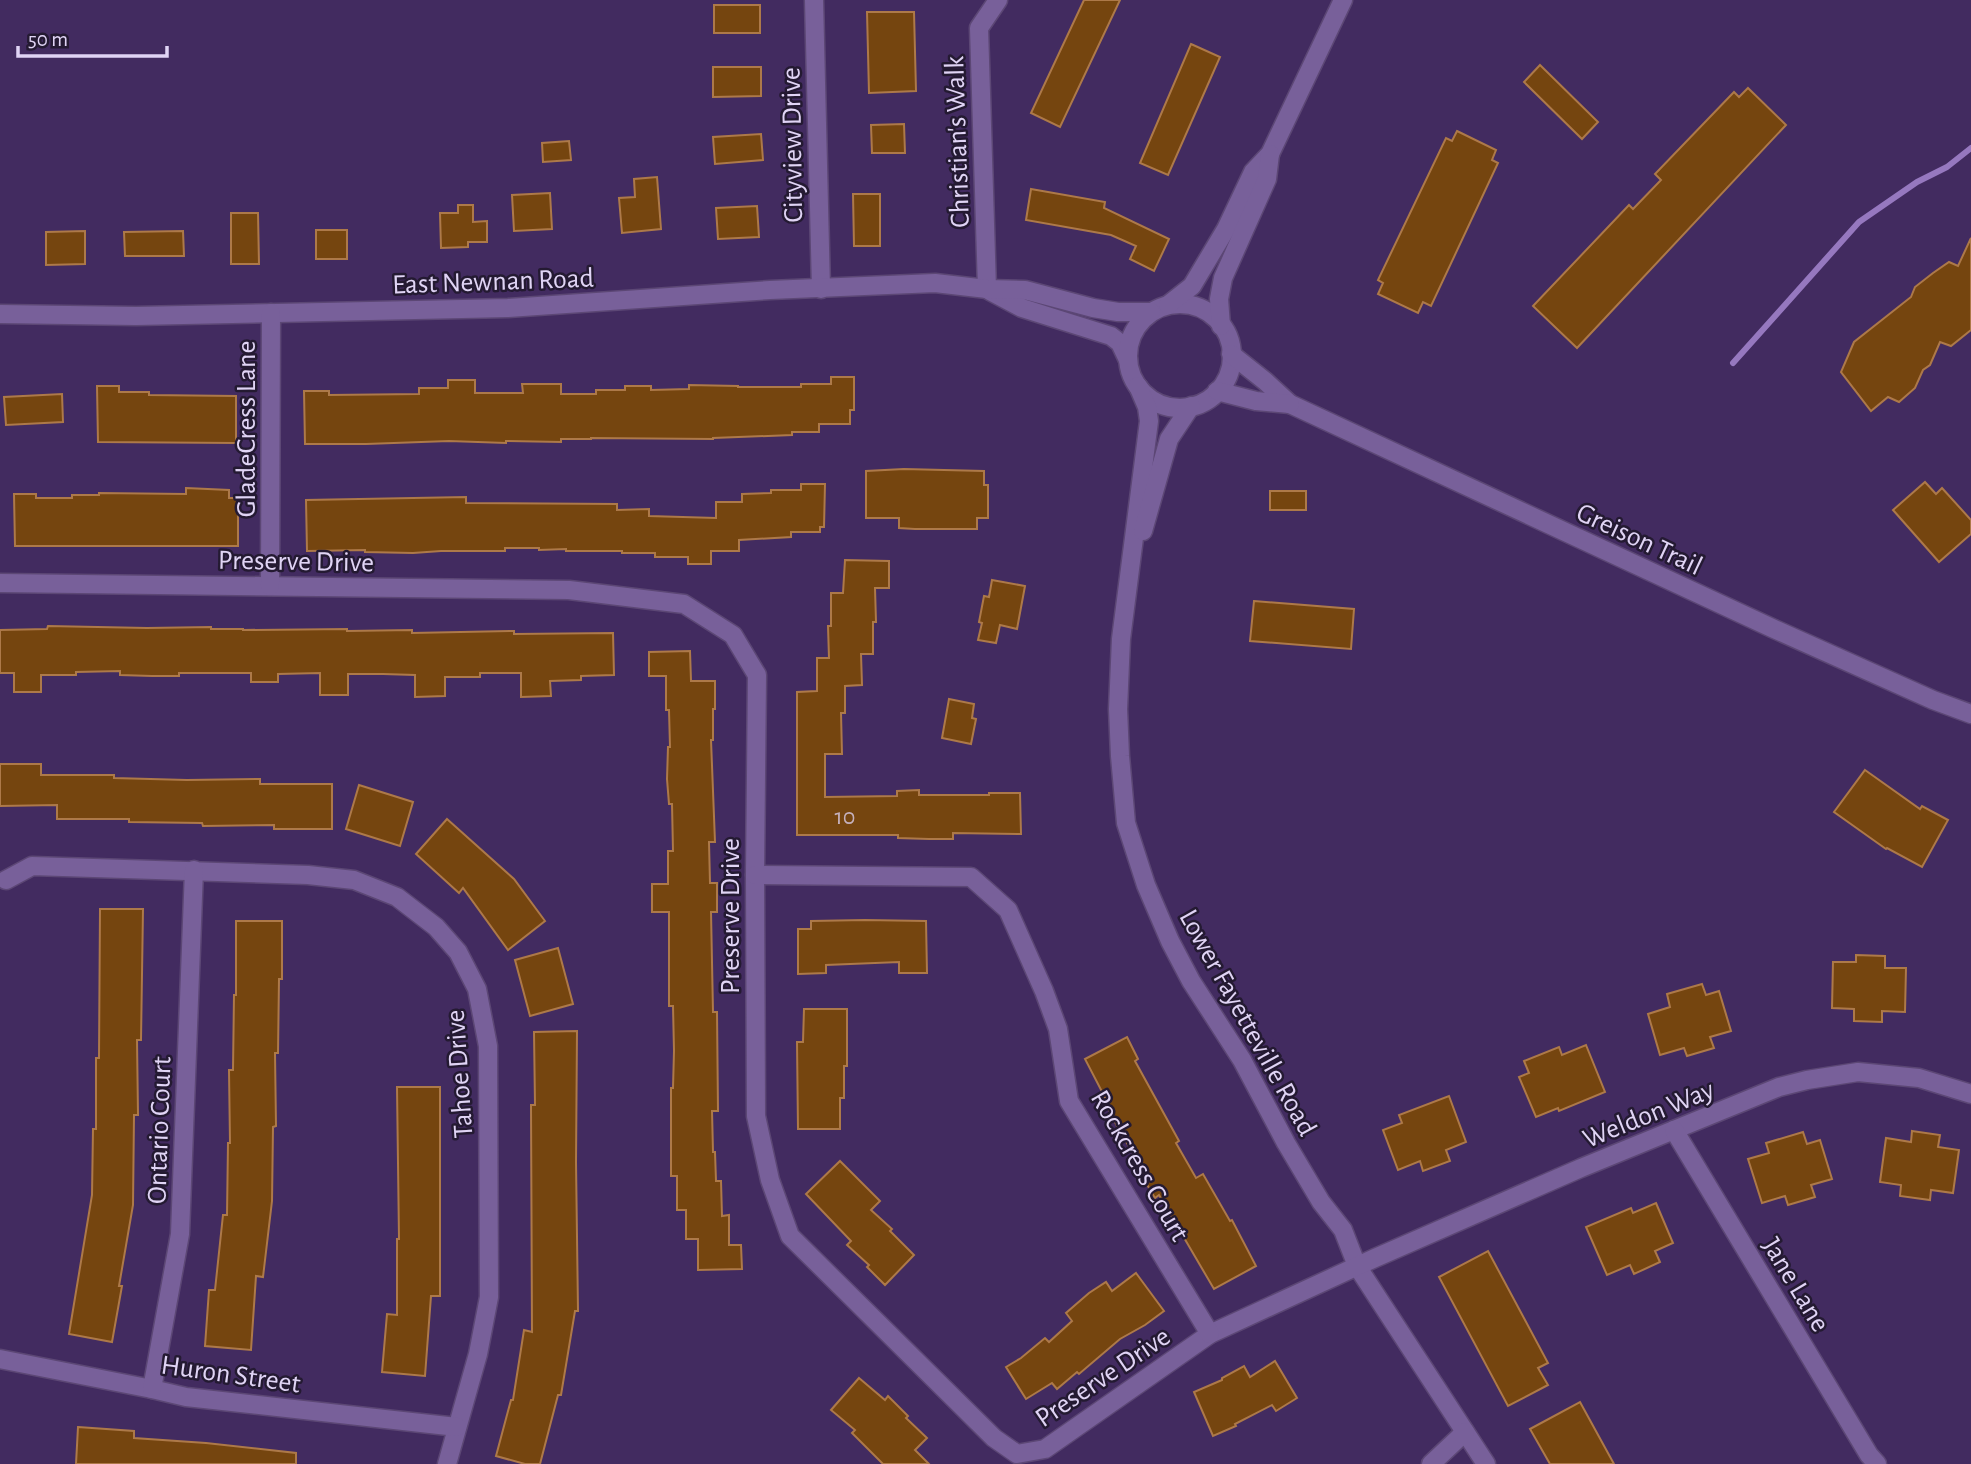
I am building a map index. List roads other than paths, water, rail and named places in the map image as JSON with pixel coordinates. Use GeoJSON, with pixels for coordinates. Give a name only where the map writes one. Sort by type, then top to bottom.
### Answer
{"type":"FeatureCollection","features":[{"type":"Feature","properties":{"kind":"street","name":"Cityview Drive"},"geometry":{"type":"LineString","coordinates":[[814,0],[821,289]]}},
{"type":"Feature","properties":{"kind":"street","name":"Christian's Walk"},"geometry":{"type":"LineString","coordinates":[[987,289],[979,28],[998,0]]}},
{"type":"Feature","properties":{"kind":"street"},"geometry":{"type":"LineString","coordinates":[[1270,154],[1267,179],[1223,278],[1219,299],[1222,326],[1230,344],[1228,374],[1210,398],[1191,407],[1161,404],[1144,394],[1133,378],[1128,351],[1133,333],[1192,286],[1226,229],[1253,172],[1270,154],[1343,0]]}},
{"type":"Feature","properties":{"kind":"street","name":"East Newnan Road"},"geometry":{"type":"LineString","coordinates":[[0,314],[136,316],[508,308],[770,290],[934,284],[1025,290],[1118,312],[1160,309]]}},
{"type":"Feature","properties":{"kind":"street","name":"East Newnan Road"},"geometry":{"type":"LineString","coordinates":[[987,289],[1022,308],[1111,335],[1120,343],[1128,360]]}},
{"type":"Feature","properties":{"kind":"street"},"geometry":{"type":"LineString","coordinates":[[1160,309],[1188,305],[1198,307],[1222,326]]}},
{"type":"Feature","properties":{"kind":"street","name":"GladeCress Lane"},"geometry":{"type":"LineString","coordinates":[[271,313],[271,586]]}},
{"type":"Feature","properties":{"kind":"street","name":"Greison Trail"},"geometry":{"type":"LineString","coordinates":[[1231,354],[1290,404],[1772,628],[1933,700],[1971,714]]}},
{"type":"Feature","properties":{"kind":"street","name":"Lower Fayetteville Road"},"geometry":{"type":"LineString","coordinates":[[1138,386],[1147,407],[1149,421],[1121,639],[1118,709],[1119,755],[1126,823],[1146,885],[1191,981],[1242,1060],[1321,1202],[1343,1230],[1357,1266],[1486,1464]]}},
{"type":"Feature","properties":{"kind":"street","name":"Greison Trail"},"geometry":{"type":"LineString","coordinates":[[1217,391],[1255,401],[1290,404]]}},
{"type":"Feature","properties":{"kind":"street","name":"Lower Fayetteville Road"},"geometry":{"type":"LineString","coordinates":[[1132,557],[1144,531],[1169,439],[1191,407]]}},
{"type":"Feature","properties":{"kind":"street","name":"Preserve Drive"},"geometry":{"type":"LineString","coordinates":[[0,583],[569,590],[684,604],[733,635],[757,675],[756,1116],[770,1181],[790,1236],[994,1438],[1017,1454],[1045,1449],[1210,1334],[1357,1266]]}},
{"type":"Feature","properties":{"kind":"street","name":"Tahoe Drive"},"geometry":{"type":"LineString","coordinates":[[5,880],[32,866],[194,870],[308,875],[354,880],[397,897],[436,928],[458,952],[477,989],[488,1046],[489,1297],[478,1354],[447,1464]]}},
{"type":"Feature","properties":{"kind":"street","name":"Ontario Court"},"geometry":{"type":"LineString","coordinates":[[152,1389],[180,1234],[194,870]]}},
{"type":"Feature","properties":{"kind":"street","name":"Rockcress Court"},"geometry":{"type":"LineString","coordinates":[[755,875],[971,877],[1008,910],[1058,1029],[1069,1101],[1210,1334]]}},
{"type":"Feature","properties":{"kind":"street","name":"Weldon Way"},"geometry":{"type":"LineString","coordinates":[[1357,1266],[1581,1168],[1779,1087],[1858,1072],[1919,1078],[1971,1094]]}},
{"type":"Feature","properties":{"kind":"street","name":"Jane Lane"},"geometry":{"type":"LineString","coordinates":[[1674,1130],[1877,1464]]}},
{"type":"Feature","properties":{"kind":"street","name":"Huron Street"},"geometry":{"type":"LineString","coordinates":[[0,1359],[186,1397],[457,1427]]}},
{"type":"Feature","properties":{"kind":"street"},"geometry":{"type":"LineString","coordinates":[[1431,1464],[1465,1432]]}},
{"type":"Feature","properties":{"kind":"waterway"},"geometry":{"type":"LineString","coordinates":[[1733,363],[1859,222],[1917,182],[1947,167],[1971,148]]}}]}
